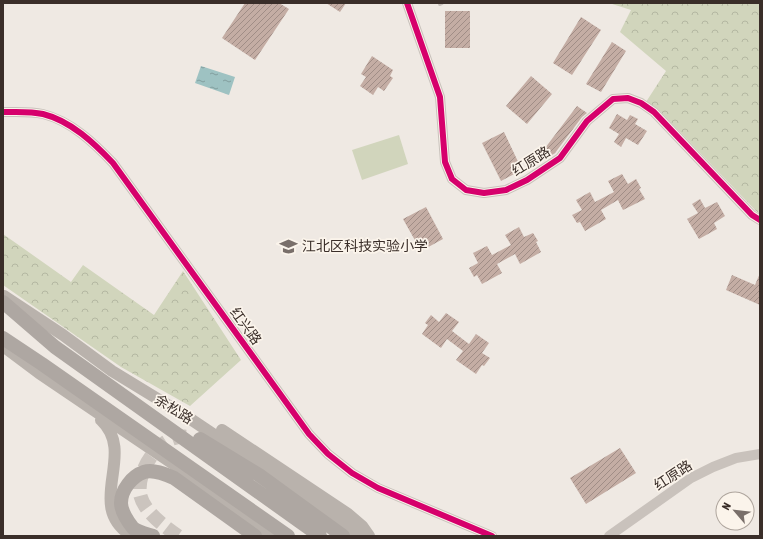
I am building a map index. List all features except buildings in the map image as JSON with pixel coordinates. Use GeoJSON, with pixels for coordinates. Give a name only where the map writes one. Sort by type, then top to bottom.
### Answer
{"type":"FeatureCollection","features":[{"type":"Feature","properties":{"kind":"highway","name":"余松路"},"geometry":{"type":"LineString","coordinates":[[3,302],[59,341],[320,536]]}},
{"type":"Feature","properties":{"kind":"highway"},"geometry":{"type":"LineString","coordinates":[[3,338],[41,369],[288,536]]}},
{"type":"Feature","properties":{"kind":"highway"},"geometry":{"type":"LineString","coordinates":[[200,439],[259,475],[341,531]]}},
{"type":"Feature","properties":{"kind":"highway"},"geometry":{"type":"LineString","coordinates":[[153,536],[134,528],[125,516],[121,504],[125,489],[133,479],[144,472],[160,472],[174,478],[255,536]]}},
{"type":"Feature","properties":{"kind":"main road","name":"余松路"},"geometry":{"type":"LineString","coordinates":[[3,296],[59,341],[191,415],[315,504],[341,531],[357,536]]}},
{"type":"Feature","properties":{"kind":"main road"},"geometry":{"type":"LineString","coordinates":[[3,346],[41,369],[104,423],[113,438],[116,454],[109,501],[115,520],[127,533],[132,536]]}},
{"type":"Feature","properties":{"kind":"main road"},"geometry":{"type":"LineString","coordinates":[[86,407],[172,464],[271,536]]}},
{"type":"Feature","properties":{"kind":"main road"},"geometry":{"type":"LineString","coordinates":[[191,415],[348,514],[362,526],[369,536]]}},
{"type":"Feature","properties":{"kind":"street","name":"红原路"},"geometry":{"type":"LineString","coordinates":[[407,3],[440,97],[445,162],[452,179],[466,190],[484,193],[506,190],[527,180],[560,158],[588,121],[613,100],[628,98],[641,103],[654,112],[752,215],[760,220]]}},
{"type":"Feature","properties":{"kind":"street","name":"红兴路"},"geometry":{"type":"LineString","coordinates":[[3,112],[22,111],[44,114],[81,133],[99,148],[113,163],[309,434],[328,454],[352,473],[378,488],[492,536]]}},
{"type":"Feature","properties":{"kind":"street","name":"红原路"},"geometry":{"type":"LineString","coordinates":[[609,536],[691,478],[736,458],[760,454]]}},
{"type":"Feature","properties":{"kind":"green space"},"geometry":{"type":"Polygon","coordinates":[[[609,3],[760,3],[760,214],[658,109],[646,102],[666,71],[620,32],[631,10],[609,3]]]}},
{"type":"Feature","properties":{"kind":"green space"},"geometry":{"type":"Polygon","coordinates":[[[399,135],[408,164],[362,180],[352,150],[399,135]]]}},
{"type":"Feature","properties":{"kind":"green space"},"geometry":{"type":"Polygon","coordinates":[[[3,234],[71,282],[83,265],[154,315],[183,271],[241,360],[190,406],[121,367],[3,285],[3,234]]]}},
{"type":"Feature","properties":{"kind":"water"},"geometry":{"type":"Polygon","coordinates":[[[201,66],[235,77],[229,95],[195,83],[201,66]]]}},
{"type":"Feature","properties":{"kind":"tunnel"},"geometry":{"type":"LineString","coordinates":[[178,536],[161,523],[145,506],[140,494],[140,486],[143,470],[157,449],[171,439],[190,437]]}},
{"type":"Feature","properties":{"kind":"cycle path"},"geometry":{"type":"LineString","coordinates":[[407,3],[440,97],[445,162],[452,179],[466,190],[484,193],[506,190],[527,180],[560,158],[587,121],[613,99],[628,98],[641,103],[654,112],[752,215],[760,220]]}},
{"type":"Feature","properties":{"kind":"cycle path"},"geometry":{"type":"LineString","coordinates":[[3,112],[38,113],[53,117],[72,127],[98,148],[113,163],[309,434],[328,454],[352,473],[378,488],[492,536]]}},
{"type":"Feature","properties":{"kind":"place","name":"江北区科技实验小学"},"geometry":{"type":"Point","coordinates":[289,246]}}]}
